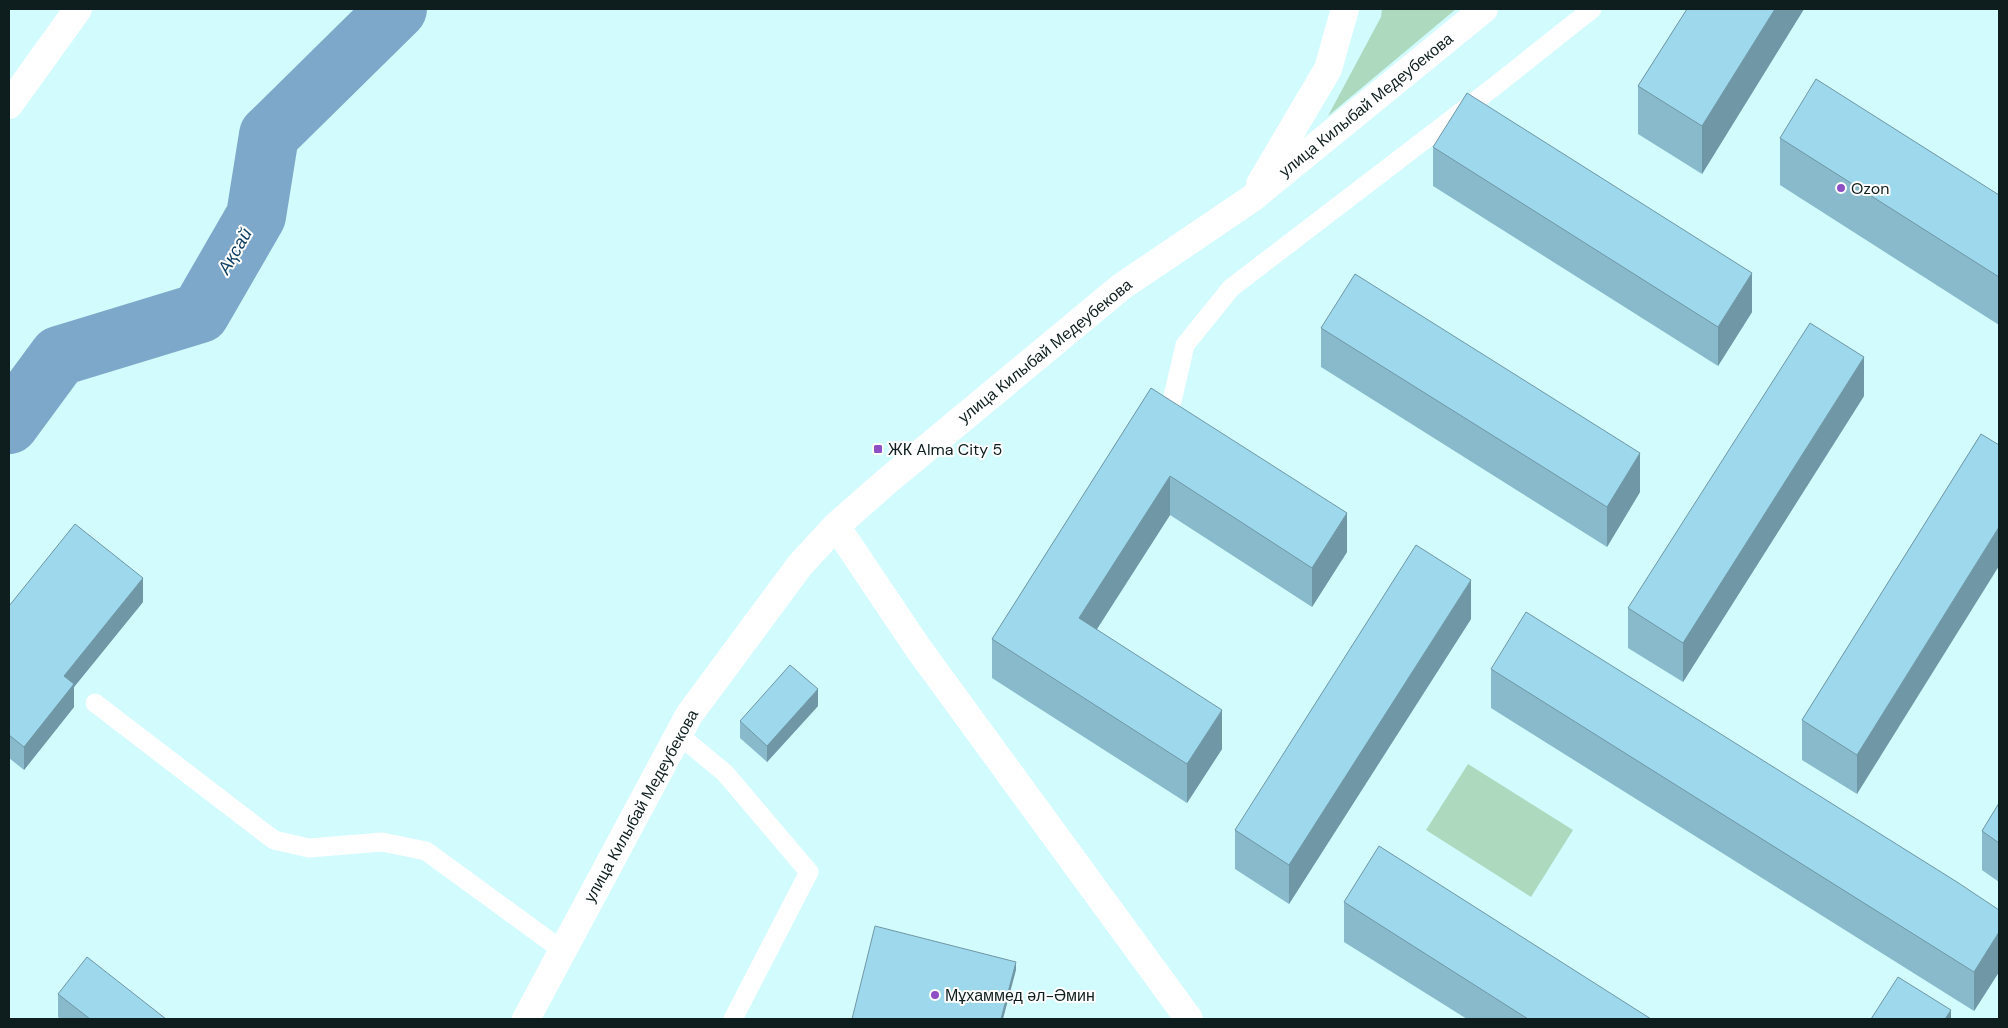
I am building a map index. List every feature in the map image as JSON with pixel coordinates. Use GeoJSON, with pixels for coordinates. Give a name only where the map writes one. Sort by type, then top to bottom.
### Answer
{"type":"FeatureCollection","features":[{"type":"Feature","properties":{"kind":"main road"},"geometry":{"type":"LineString","coordinates":[[9,105],[78,9]]}},
{"type":"Feature","properties":{"kind":"main road"},"geometry":{"type":"LineString","coordinates":[[1251,199],[1328,69],[1345,9]]}},
{"type":"Feature","properties":{"kind":"main road","name":"улица Килыбай Медеубекова"},"geometry":{"type":"LineString","coordinates":[[526,1019],[689,715],[800,565],[836,526],[893,476],[1121,287],[1251,199],[1484,9]]}},
{"type":"Feature","properties":{"kind":"main road"},"geometry":{"type":"LineString","coordinates":[[836,526],[918,648],[1189,1019]]}},
{"type":"Feature","properties":{"kind":"lane"},"geometry":{"type":"LineString","coordinates":[[1172,401],[1185,346],[1231,288],[1495,86],[1592,9]]}},
{"type":"Feature","properties":{"kind":"lane"},"geometry":{"type":"LineString","coordinates":[[95,703],[274,840],[309,848],[382,842],[426,852],[563,951]]}},
{"type":"Feature","properties":{"kind":"lane"},"geometry":{"type":"LineString","coordinates":[[679,735],[725,773],[809,872],[734,1019]]}},
{"type":"Feature","properties":{"kind":"green space"},"geometry":{"type":"Polygon","coordinates":[[[1382,9],[1456,9],[1328,116],[1381,17],[1382,9]]]}},
{"type":"Feature","properties":{"kind":"green space"},"geometry":{"type":"Polygon","coordinates":[[[1468,764],[1573,830],[1531,897],[1426,830],[1468,764]]]}},
{"type":"Feature","properties":{"kind":"building"},"geometry":{"type":"Polygon","coordinates":[[[1687,9],[1775,9],[1702,126],[1638,86],[1687,9]]]}},
{"type":"Feature","properties":{"kind":"building"},"geometry":{"type":"Polygon","coordinates":[[[1816,79],[1999,195],[1999,277],[1780,138],[1816,79]]]}},
{"type":"Feature","properties":{"kind":"building"},"geometry":{"type":"Polygon","coordinates":[[[1467,93],[1752,273],[1718,327],[1433,147],[1467,93]]]}},
{"type":"Feature","properties":{"kind":"building"},"geometry":{"type":"Polygon","coordinates":[[[1355,274],[1640,453],[1607,507],[1321,328],[1355,274]]]}},
{"type":"Feature","properties":{"kind":"building"},"geometry":{"type":"Polygon","coordinates":[[[1810,323],[1864,357],[1683,643],[1628,608],[1810,323]]]}},
{"type":"Feature","properties":{"kind":"building"},"geometry":{"type":"Polygon","coordinates":[[[1151,388],[1347,513],[1312,568],[1170,476],[1079,618],[1222,710],[1187,764],[992,639],[1151,388]]]}},
{"type":"Feature","properties":{"kind":"building"},"geometry":{"type":"Polygon","coordinates":[[[1981,434],[1999,445],[1999,527],[1857,755],[1802,720],[1981,434]]]}},
{"type":"Feature","properties":{"kind":"building"},"geometry":{"type":"Polygon","coordinates":[[[75,524],[143,578],[64,676],[74,684],[24,747],[9,735],[9,606],[75,524]]]}},
{"type":"Feature","properties":{"kind":"building"},"geometry":{"type":"Polygon","coordinates":[[[1416,545],[1471,580],[1289,865],[1235,830],[1416,545]]]}},
{"type":"Feature","properties":{"kind":"building"},"geometry":{"type":"Polygon","coordinates":[[[1526,612],[1999,910],[1999,932],[1974,972],[1491,669],[1526,612]]]}},
{"type":"Feature","properties":{"kind":"building"},"geometry":{"type":"Polygon","coordinates":[[[790,665],[818,689],[767,746],[740,721],[790,665]]]}},
{"type":"Feature","properties":{"kind":"building"},"geometry":{"type":"Polygon","coordinates":[[[1999,803],[1999,843],[1982,831],[1999,803]]]}},
{"type":"Feature","properties":{"kind":"building"},"geometry":{"type":"Polygon","coordinates":[[[1379,846],[1651,1019],[1528,1019],[1344,902],[1379,846]]]}},
{"type":"Feature","properties":{"kind":"building","name":"Мұхаммед әл-Әмин"},"geometry":{"type":"Polygon","coordinates":[[[875,926],[1016,962],[1001,1019],[852,1019],[875,926]]]}},
{"type":"Feature","properties":{"kind":"building"},"geometry":{"type":"Polygon","coordinates":[[[87,957],[166,1019],[90,1019],[58,994],[87,957]]]}},
{"type":"Feature","properties":{"kind":"building"},"geometry":{"type":"Polygon","coordinates":[[[1898,977],[1951,1010],[1945,1019],[1871,1019],[1898,977]]]}},
{"type":"Feature","properties":{"kind":"waterway","name":"Ақсай"},"geometry":{"type":"LineString","coordinates":[[9,424],[59,356],[200,313],[256,216],[269,135],[397,9]]}},
{"type":"Feature","properties":{"kind":"place","name":"Ozon"},"geometry":{"type":"Point","coordinates":[1841,188]}},
{"type":"Feature","properties":{"kind":"place","name":"ЖК Alma City 5"},"geometry":{"type":"Point","coordinates":[878,449]}},
{"type":"Feature","properties":{"kind":"place","name":"Мұхаммед әл-Әмин"},"geometry":{"type":"Point","coordinates":[935,995]}}]}
